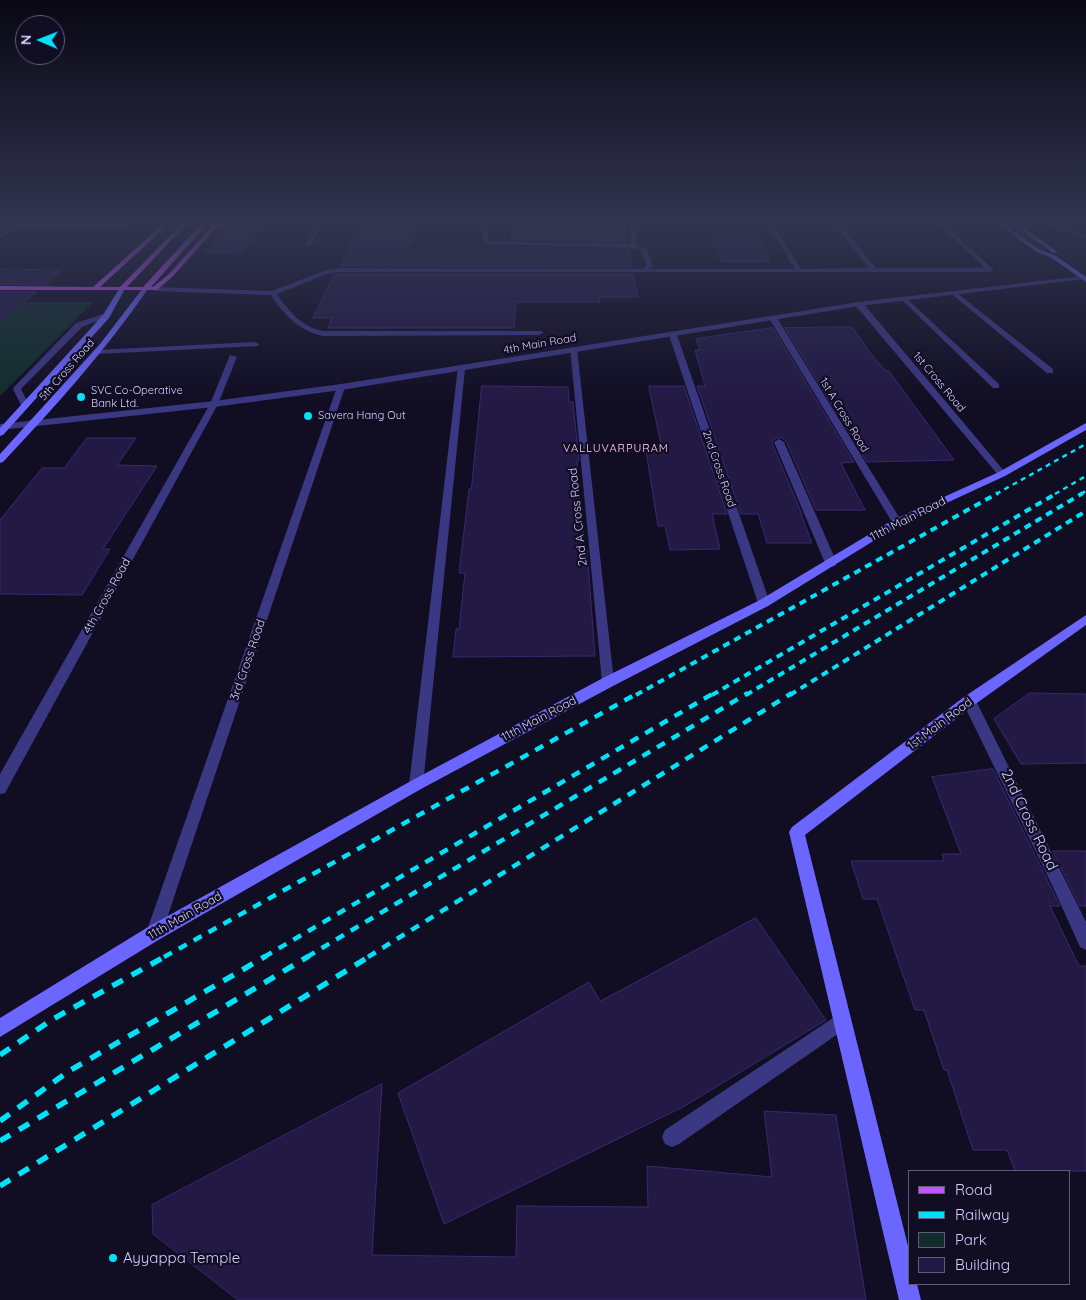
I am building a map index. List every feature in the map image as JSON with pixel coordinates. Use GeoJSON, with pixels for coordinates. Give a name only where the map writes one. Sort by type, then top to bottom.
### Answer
{"type":"FeatureCollection","features":[{"type":"Feature","properties":{"kind":"main road"},"geometry":{"type":"LineString","coordinates":[[145,288],[148,285]]}},
{"type":"Feature","properties":{"kind":"main road"},"geometry":{"type":"LineString","coordinates":[[0,288],[123,287],[155,289],[160,285]]}},
{"type":"Feature","properties":{"kind":"main road","name":"5th Cross Road"},"geometry":{"type":"LineString","coordinates":[[2,429],[106,316],[123,287]]}},
{"type":"Feature","properties":{"kind":"main road","name":"5th Cross Road"},"geometry":{"type":"LineString","coordinates":[[0,460],[97,352],[145,288]]}},
{"type":"Feature","properties":{"kind":"main road","name":"11th Main Road"},"geometry":{"type":"LineString","coordinates":[[0,1028],[154,933],[416,785],[608,682],[764,603],[897,522],[1002,474],[1086,426]]}},
{"type":"Feature","properties":{"kind":"main road","name":"1st Main Road"},"geometry":{"type":"LineString","coordinates":[[842,1021],[797,832],[969,701],[1086,619]]}},
{"type":"Feature","properties":{"kind":"main road"},"geometry":{"type":"LineString","coordinates":[[842,1021],[910,1300]]}},
{"type":"Feature","properties":{"kind":"street"},"geometry":{"type":"LineString","coordinates":[[155,289],[273,292],[292,285]]}},
{"type":"Feature","properties":{"kind":"street","name":"4th Main Road"},"geometry":{"type":"LineString","coordinates":[[2,429],[341,387],[461,369],[573,349],[673,336],[859,304],[1035,285]]}},
{"type":"Feature","properties":{"kind":"street"},"geometry":{"type":"LineString","coordinates":[[273,292],[279,302],[302,326],[312,331],[397,334],[539,333]]}},
{"type":"Feature","properties":{"kind":"street"},"geometry":{"type":"LineString","coordinates":[[954,294],[1050,371]]}},
{"type":"Feature","properties":{"kind":"street"},"geometry":{"type":"LineString","coordinates":[[904,299],[996,386]]}},
{"type":"Feature","properties":{"kind":"street","name":"1st Cross Road"},"geometry":{"type":"LineString","coordinates":[[859,304],[1002,474]]}},
{"type":"Feature","properties":{"kind":"street"},"geometry":{"type":"LineString","coordinates":[[25,405],[17,389],[79,325],[106,316]]}},
{"type":"Feature","properties":{"kind":"street","name":"1st A Cross Road"},"geometry":{"type":"LineString","coordinates":[[773,318],[897,522]]}},
{"type":"Feature","properties":{"kind":"street","name":"2nd Cross Road"},"geometry":{"type":"LineString","coordinates":[[673,336],[764,603]]}},
{"type":"Feature","properties":{"kind":"street"},"geometry":{"type":"LineString","coordinates":[[97,352],[255,344]]}},
{"type":"Feature","properties":{"kind":"street","name":"2nd A Cross Road"},"geometry":{"type":"LineString","coordinates":[[573,349],[608,682]]}},
{"type":"Feature","properties":{"kind":"street","name":"4th Cross Road"},"geometry":{"type":"LineString","coordinates":[[0,788],[214,404],[233,357]]}},
{"type":"Feature","properties":{"kind":"street"},"geometry":{"type":"LineString","coordinates":[[416,785],[461,369]]}},
{"type":"Feature","properties":{"kind":"street","name":"3rd Cross Road"},"geometry":{"type":"LineString","coordinates":[[154,933],[341,387]]}},
{"type":"Feature","properties":{"kind":"street"},"geometry":{"type":"LineString","coordinates":[[779,442],[831,563]]}},
{"type":"Feature","properties":{"kind":"street","name":"2nd Cross Road"},"geometry":{"type":"LineString","coordinates":[[969,701],[1058,880],[1086,941]]}},
{"type":"Feature","properties":{"kind":"street"},"geometry":{"type":"LineString","coordinates":[[672,1136],[842,1021]]}},
{"type":"Feature","properties":{"kind":"green space"},"geometry":{"type":"Polygon","coordinates":[[[0,302],[93,302],[0,396],[0,302]]]}},
{"type":"Feature","properties":{"kind":"building"},"geometry":{"type":"Polygon","coordinates":[[[330,285],[635,285],[638,297],[599,297],[600,302],[516,302],[514,328],[328,328],[332,318],[313,318],[330,285]]]}},
{"type":"Feature","properties":{"kind":"building"},"geometry":{"type":"Polygon","coordinates":[[[0,292],[36,292],[0,323],[0,292]]]}},
{"type":"Feature","properties":{"kind":"building"},"geometry":{"type":"Polygon","coordinates":[[[852,327],[872,355],[886,371],[889,371],[954,460],[867,462],[785,328],[852,327]]]}},
{"type":"Feature","properties":{"kind":"building"},"geometry":{"type":"Polygon","coordinates":[[[773,328],[854,462],[841,463],[865,510],[816,510],[786,441],[780,437],[773,440],[772,443],[812,543],[767,543],[758,514],[741,514],[697,386],[705,386],[695,350],[700,350],[696,339],[773,328]]]}},
{"type":"Feature","properties":{"kind":"building"},"geometry":{"type":"Polygon","coordinates":[[[482,386],[568,387],[569,402],[573,402],[579,461],[577,461],[581,529],[583,529],[585,550],[587,550],[595,656],[453,657],[456,629],[459,629],[465,573],[459,573],[469,489],[471,489],[482,386]]]}},
{"type":"Feature","properties":{"kind":"building"},"geometry":{"type":"Polygon","coordinates":[[[649,386],[684,386],[727,514],[712,514],[720,549],[670,550],[665,526],[658,526],[646,451],[662,451],[649,386]]]}},
{"type":"Feature","properties":{"kind":"building"},"geometry":{"type":"Polygon","coordinates":[[[87,438],[136,438],[117,465],[157,466],[103,549],[110,549],[82,595],[0,594],[0,520],[42,468],[64,468],[87,438]]]}},
{"type":"Feature","properties":{"kind":"building"},"geometry":{"type":"Polygon","coordinates":[[[1030,693],[1086,694],[1086,763],[1021,764],[994,719],[1030,693]]]}},
{"type":"Feature","properties":{"kind":"building"},"geometry":{"type":"Polygon","coordinates":[[[993,769],[1060,906],[1050,906],[1079,966],[1086,966],[1086,1171],[1015,1170],[1007,1150],[973,1150],[947,1070],[944,1070],[924,1010],[915,1010],[877,899],[863,899],[851,861],[944,861],[942,854],[961,854],[932,777],[993,769]]]}},
{"type":"Feature","properties":{"kind":"building"},"geometry":{"type":"Polygon","coordinates":[[[1053,851],[1086,851],[1086,906],[1080,906],[1053,851]]]}},
{"type":"Feature","properties":{"kind":"building"},"geometry":{"type":"Polygon","coordinates":[[[756,918],[826,1020],[683,1107],[444,1224],[398,1093],[589,982],[600,1001],[756,918]]]}},
{"type":"Feature","properties":{"kind":"building"},"geometry":{"type":"Polygon","coordinates":[[[382,1084],[372,1255],[516,1257],[517,1206],[648,1207],[647,1166],[772,1177],[764,1111],[836,1115],[866,1300],[238,1300],[153,1234],[152,1205],[382,1084]]]}},
{"type":"Feature","properties":{"kind":"railway"},"geometry":{"type":"LineString","coordinates":[[996,494],[1086,444]]}},
{"type":"Feature","properties":{"kind":"railway"},"geometry":{"type":"LineString","coordinates":[[1055,494],[1086,476]]}},
{"type":"Feature","properties":{"kind":"railway"},"geometry":{"type":"LineString","coordinates":[[1081,494],[1086,491]]}},
{"type":"Feature","properties":{"kind":"railway"},"geometry":{"type":"LineString","coordinates":[[636,695],[998,493]]}},
{"type":"Feature","properties":{"kind":"railway"},"geometry":{"type":"LineString","coordinates":[[712,695],[1057,493]]}},
{"type":"Feature","properties":{"kind":"railway"},"geometry":{"type":"LineString","coordinates":[[746,695],[1083,493]]}},
{"type":"Feature","properties":{"kind":"railway"},"geometry":{"type":"LineString","coordinates":[[790,695],[1086,511]]}},
{"type":"Feature","properties":{"kind":"railway"},"geometry":{"type":"LineString","coordinates":[[164,957],[638,693]]}},
{"type":"Feature","properties":{"kind":"railway"},"geometry":{"type":"LineString","coordinates":[[264,957],[714,693]]}},
{"type":"Feature","properties":{"kind":"railway"},"geometry":{"type":"LineString","coordinates":[[307,957],[748,693]]}},
{"type":"Feature","properties":{"kind":"railway"},"geometry":{"type":"LineString","coordinates":[[368,957],[792,693]]}},
{"type":"Feature","properties":{"kind":"railway"},"geometry":{"type":"LineString","coordinates":[[0,1055],[53,1019],[166,956]]}},
{"type":"Feature","properties":{"kind":"railway"},"geometry":{"type":"LineString","coordinates":[[0,1121],[69,1071],[266,956]]}},
{"type":"Feature","properties":{"kind":"railway"},"geometry":{"type":"LineString","coordinates":[[0,1141],[309,956]]}},
{"type":"Feature","properties":{"kind":"railway"},"geometry":{"type":"LineString","coordinates":[[0,1186],[370,956]]}},
{"type":"Feature","properties":{"kind":"place","name":"SVC Co-Operative Bank Ltd."},"geometry":{"type":"Point","coordinates":[81,397]}},
{"type":"Feature","properties":{"kind":"place","name":"Savera Hang Out"},"geometry":{"type":"Point","coordinates":[308,416]}},
{"type":"Feature","properties":{"kind":"place","name":"Ayyappa Temple"},"geometry":{"type":"Point","coordinates":[113,1258]}},
{"type":"Feature","properties":{"kind":"district","name":"VALLUVARPURAM"},"geometry":{"type":"Point","coordinates":[616,449]}}]}
